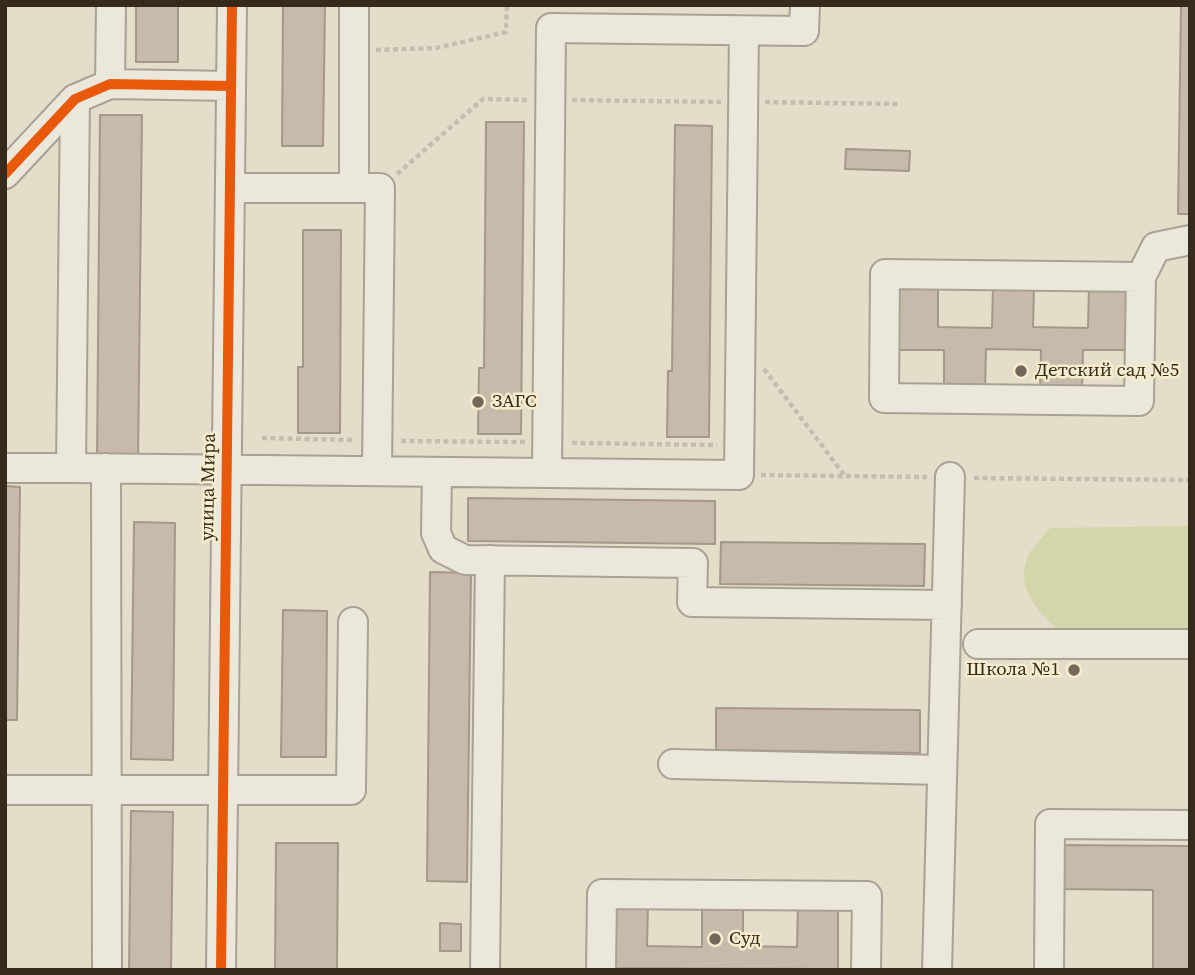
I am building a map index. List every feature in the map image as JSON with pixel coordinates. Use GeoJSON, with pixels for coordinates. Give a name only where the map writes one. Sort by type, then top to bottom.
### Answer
{"type":"FeatureCollection","features":[{"type":"Feature","properties":{"kind":"street"},"geometry":{"type":"LineString","coordinates":[[110,84],[111,5]]}},
{"type":"Feature","properties":{"kind":"street","name":"улица Мира"},"geometry":{"type":"LineString","coordinates":[[221,970],[232,5]]}},
{"type":"Feature","properties":{"kind":"street"},"geometry":{"type":"LineString","coordinates":[[354,5],[354,51],[367,188],[377,471]]}},
{"type":"Feature","properties":{"kind":"street"},"geometry":{"type":"LineString","coordinates":[[547,473],[551,28],[804,31],[805,5]]}},
{"type":"Feature","properties":{"kind":"street"},"geometry":{"type":"LineString","coordinates":[[5,468],[739,475],[744,30]]}},
{"type":"Feature","properties":{"kind":"street"},"geometry":{"type":"LineString","coordinates":[[5,174],[75,99],[110,84],[231,86]]}},
{"type":"Feature","properties":{"kind":"street"},"geometry":{"type":"LineString","coordinates":[[71,468],[75,99]]}},
{"type":"Feature","properties":{"kind":"street"},"geometry":{"type":"LineString","coordinates":[[230,188],[367,188]]}},
{"type":"Feature","properties":{"kind":"street"},"geometry":{"type":"LineString","coordinates":[[1141,277],[885,274],[884,398],[1139,401],[1141,277],[1156,247],[1190,240]]}},
{"type":"Feature","properties":{"kind":"street"},"geometry":{"type":"LineString","coordinates":[[106,468],[107,970]]}},
{"type":"Feature","properties":{"kind":"street"},"geometry":{"type":"LineString","coordinates":[[437,472],[436,533],[443,549],[465,560],[693,563],[692,602],[947,605]]}},
{"type":"Feature","properties":{"kind":"street"},"geometry":{"type":"LineString","coordinates":[[937,970],[950,477]]}},
{"type":"Feature","properties":{"kind":"street"},"geometry":{"type":"LineString","coordinates":[[485,970],[490,560]]}},
{"type":"Feature","properties":{"kind":"street"},"geometry":{"type":"LineString","coordinates":[[5,790],[351,790],[353,622]]}},
{"type":"Feature","properties":{"kind":"street"},"geometry":{"type":"LineString","coordinates":[[978,644],[1190,644]]}},
{"type":"Feature","properties":{"kind":"street"},"geometry":{"type":"LineString","coordinates":[[673,764],[942,769]]}},
{"type":"Feature","properties":{"kind":"street"},"geometry":{"type":"LineString","coordinates":[[1049,970],[1050,824],[1190,825]]}},
{"type":"Feature","properties":{"kind":"street"},"geometry":{"type":"LineString","coordinates":[[601,970],[602,894],[616,894],[867,896],[866,970]]}},
{"type":"Feature","properties":{"kind":"path"},"geometry":{"type":"LineString","coordinates":[[354,51],[436,48],[506,32],[507,5]]}},
{"type":"Feature","properties":{"kind":"path"},"geometry":{"type":"LineString","coordinates":[[367,188],[483,99],[900,104]]}},
{"type":"Feature","properties":{"kind":"path"},"geometry":{"type":"LineString","coordinates":[[740,337],[845,476]]}},
{"type":"Feature","properties":{"kind":"path"},"geometry":{"type":"LineString","coordinates":[[262,439],[739,445]]}},
{"type":"Feature","properties":{"kind":"green space"},"geometry":{"type":"Polygon","coordinates":[[[1190,526],[1190,634],[1062,634],[1038,609],[1026,589],[1025,566],[1029,554],[1050,528],[1190,526]]]}},
{"type":"Feature","properties":{"kind":"building"},"geometry":{"type":"Polygon","coordinates":[[[136,5],[178,5],[178,62],[136,62],[136,5]]]}},
{"type":"Feature","properties":{"kind":"building"},"geometry":{"type":"Polygon","coordinates":[[[283,5],[325,5],[323,146],[282,146],[283,5]]]}},
{"type":"Feature","properties":{"kind":"building"},"geometry":{"type":"Polygon","coordinates":[[[1181,5],[1190,5],[1190,214],[1178,214],[1181,5]]]}},
{"type":"Feature","properties":{"kind":"building"},"geometry":{"type":"Polygon","coordinates":[[[100,115],[142,115],[138,462],[97,461],[100,115]]]}},
{"type":"Feature","properties":{"kind":"building"},"geometry":{"type":"Polygon","coordinates":[[[486,122],[524,122],[521,434],[478,434],[479,368],[484,368],[486,122]]]}},
{"type":"Feature","properties":{"kind":"building"},"geometry":{"type":"Polygon","coordinates":[[[675,125],[712,126],[709,437],[667,437],[668,371],[672,371],[675,125]]]}},
{"type":"Feature","properties":{"kind":"building"},"geometry":{"type":"Polygon","coordinates":[[[846,149],[910,151],[909,171],[845,169],[846,149]]]}},
{"type":"Feature","properties":{"kind":"building"},"geometry":{"type":"Polygon","coordinates":[[[303,230],[341,230],[340,433],[298,433],[298,367],[303,367],[303,230]]]}},
{"type":"Feature","properties":{"kind":"building"},"geometry":{"type":"Polygon","coordinates":[[[898,286],[938,286],[938,327],[992,328],[993,286],[1034,286],[1033,327],[1088,328],[1089,286],[1129,286],[1128,350],[1083,350],[1082,390],[1040,390],[1041,350],[986,349],[985,390],[944,390],[944,350],[897,350],[898,286]]]}},
{"type":"Feature","properties":{"kind":"building"},"geometry":{"type":"Polygon","coordinates":[[[5,486],[20,487],[17,720],[5,720],[5,486]]]}},
{"type":"Feature","properties":{"kind":"building"},"geometry":{"type":"Polygon","coordinates":[[[468,498],[715,501],[715,544],[468,541],[468,498]]]}},
{"type":"Feature","properties":{"kind":"building"},"geometry":{"type":"Polygon","coordinates":[[[134,522],[175,523],[173,760],[131,759],[134,522]]]}},
{"type":"Feature","properties":{"kind":"building"},"geometry":{"type":"Polygon","coordinates":[[[721,542],[925,544],[924,586],[720,584],[721,542]]]}},
{"type":"Feature","properties":{"kind":"building"},"geometry":{"type":"Polygon","coordinates":[[[430,572],[471,573],[467,882],[427,881],[430,572]]]}},
{"type":"Feature","properties":{"kind":"building"},"geometry":{"type":"Polygon","coordinates":[[[283,610],[327,611],[326,757],[281,757],[283,610]]]}},
{"type":"Feature","properties":{"kind":"building"},"geometry":{"type":"Polygon","coordinates":[[[716,708],[920,710],[920,753],[716,750],[716,708]]]}},
{"type":"Feature","properties":{"kind":"building"},"geometry":{"type":"Polygon","coordinates":[[[131,811],[173,812],[171,970],[129,970],[131,811]]]}},
{"type":"Feature","properties":{"kind":"building"},"geometry":{"type":"Polygon","coordinates":[[[276,843],[338,843],[337,970],[275,970],[276,843]]]}},
{"type":"Feature","properties":{"kind":"building"},"geometry":{"type":"Polygon","coordinates":[[[1060,845],[1190,846],[1190,970],[1153,970],[1153,890],[1059,889],[1060,845]]]}},
{"type":"Feature","properties":{"kind":"building"},"geometry":{"type":"Polygon","coordinates":[[[607,904],[648,905],[647,946],[702,947],[702,905],[743,905],[743,946],[797,947],[798,904],[838,905],[838,969],[607,968],[607,904]]]}},
{"type":"Feature","properties":{"kind":"building"},"geometry":{"type":"Polygon","coordinates":[[[440,923],[461,924],[461,951],[440,951],[440,923]]]}},
{"type":"Feature","properties":{"kind":"cycle path"},"geometry":{"type":"LineString","coordinates":[[221,970],[232,5]]}},
{"type":"Feature","properties":{"kind":"cycle path"},"geometry":{"type":"LineString","coordinates":[[5,174],[75,99],[110,84],[231,86]]}},
{"type":"Feature","properties":{"kind":"place","name":"Детский сад №5"},"geometry":{"type":"Point","coordinates":[1021,371]}},
{"type":"Feature","properties":{"kind":"place","name":"ЗАГС"},"geometry":{"type":"Point","coordinates":[478,402]}},
{"type":"Feature","properties":{"kind":"place","name":"Школа №1"},"geometry":{"type":"Point","coordinates":[1074,670]}},
{"type":"Feature","properties":{"kind":"place","name":"Суд"},"geometry":{"type":"Point","coordinates":[715,939]}}]}
